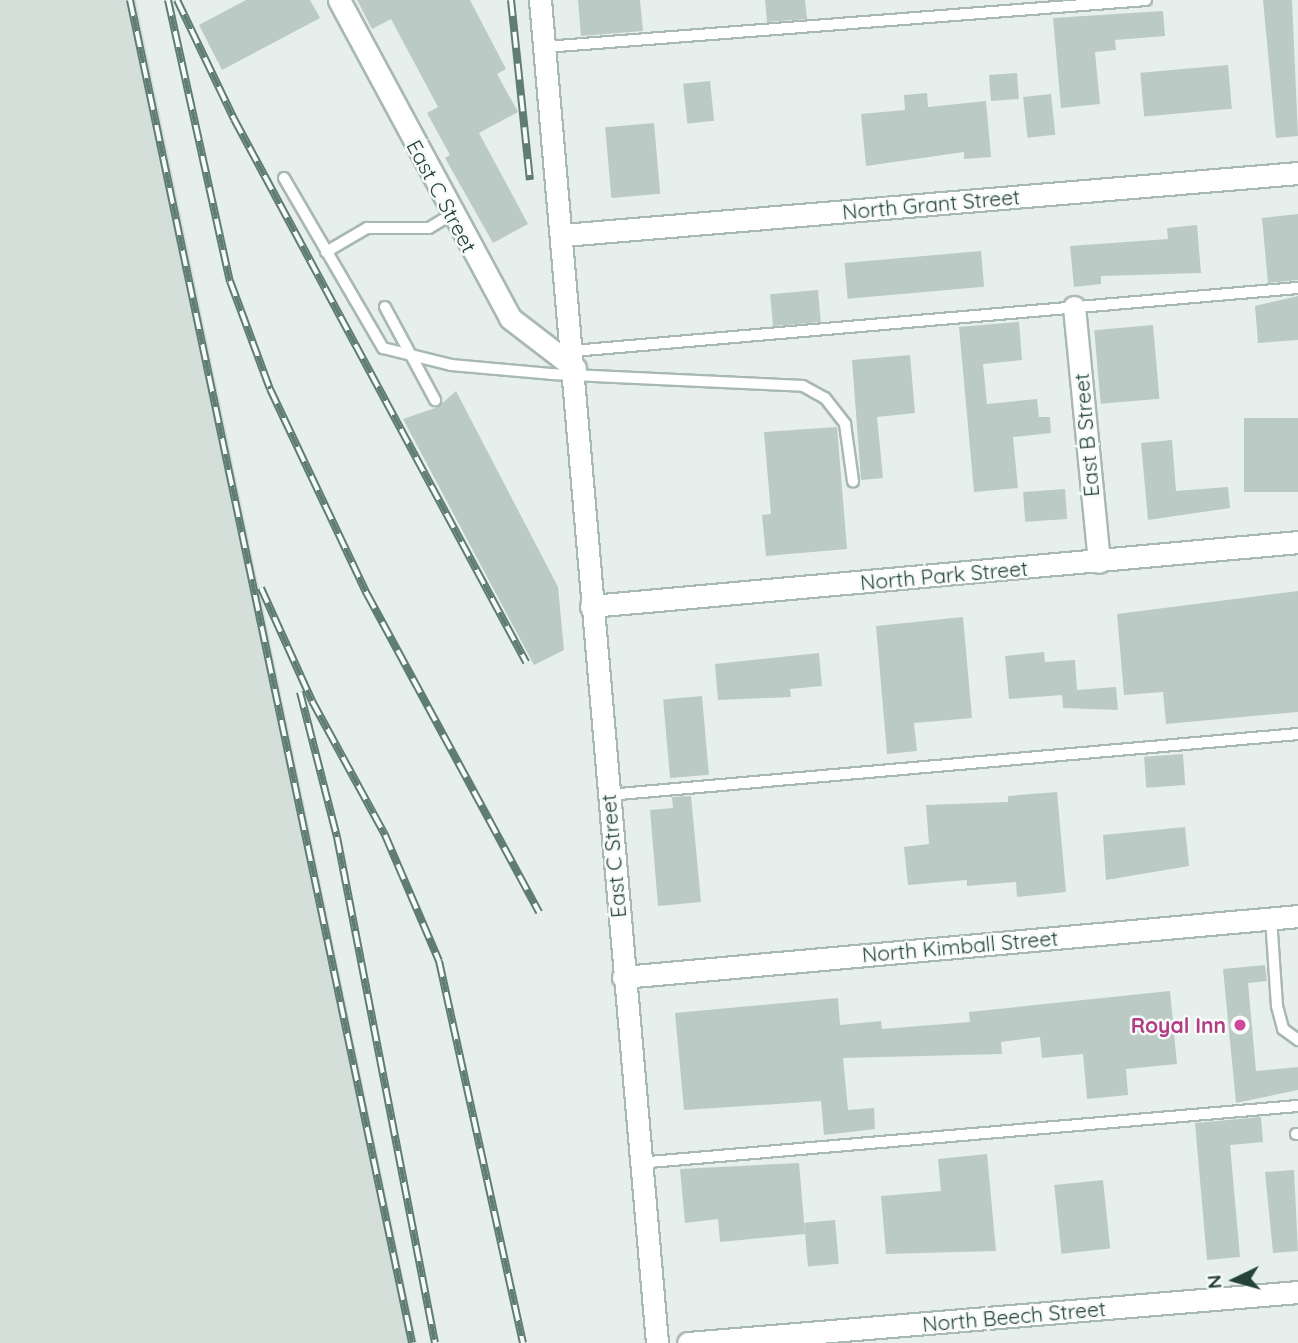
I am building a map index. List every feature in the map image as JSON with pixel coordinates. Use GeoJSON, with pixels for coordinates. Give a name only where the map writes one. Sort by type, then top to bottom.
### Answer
{"type":"FeatureCollection","features":[{"type":"Feature","properties":{"kind":"street","name":"East C Street"},"geometry":{"type":"LineString","coordinates":[[339,0],[451,215],[510,318],[574,365]]}},
{"type":"Feature","properties":{"kind":"street","name":"East C Street"},"geometry":{"type":"LineString","coordinates":[[540,0],[574,365],[591,606],[638,1163],[657,1343]]}},
{"type":"Feature","properties":{"kind":"street","name":"North Grant Street"},"geometry":{"type":"LineString","coordinates":[[563,235],[1298,173]]}},
{"type":"Feature","properties":{"kind":"street","name":"East B Street"},"geometry":{"type":"LineString","coordinates":[[1074,307],[1099,562]]}},
{"type":"Feature","properties":{"kind":"street","name":"North Park Street"},"geometry":{"type":"LineString","coordinates":[[591,606],[1298,542]]}},
{"type":"Feature","properties":{"kind":"street","name":"North Kimball Street"},"geometry":{"type":"LineString","coordinates":[[623,977],[1298,916]]}},
{"type":"Feature","properties":{"kind":"street","name":"North Beech Street"},"geometry":{"type":"LineString","coordinates":[[688,1343],[1298,1292]]}},
{"type":"Feature","properties":{"kind":"lane"},"geometry":{"type":"LineString","coordinates":[[545,47],[1146,0]]}},
{"type":"Feature","properties":{"kind":"lane"},"geometry":{"type":"LineString","coordinates":[[284,178],[370,335],[383,348],[412,356],[574,365],[803,386],[825,398],[845,424],[853,481]]}},
{"type":"Feature","properties":{"kind":"lane"},"geometry":{"type":"LineString","coordinates":[[326,252],[367,229],[429,228],[451,215]]}},
{"type":"Feature","properties":{"kind":"lane"},"geometry":{"type":"LineString","coordinates":[[574,365],[1074,307],[1298,288]]}},
{"type":"Feature","properties":{"kind":"lane"},"geometry":{"type":"LineString","coordinates":[[385,306],[435,400]]}},
{"type":"Feature","properties":{"kind":"lane"},"geometry":{"type":"LineString","coordinates":[[608,795],[1298,734]]}},
{"type":"Feature","properties":{"kind":"lane"},"geometry":{"type":"LineString","coordinates":[[1271,918],[1277,1006],[1283,1029],[1298,1040]]}},
{"type":"Feature","properties":{"kind":"lane"},"geometry":{"type":"LineString","coordinates":[[638,1163],[1298,1106]]}},
{"type":"Feature","properties":{"kind":"shaded area"},"geometry":{"type":"Polygon","coordinates":[[[0,0],[136,0],[417,1343],[0,1343],[0,0]]]}},
{"type":"Feature","properties":{"kind":"building"},"geometry":{"type":"Polygon","coordinates":[[[246,0],[310,0],[320,18],[222,70],[199,25],[246,0]]]}},
{"type":"Feature","properties":{"kind":"building"},"geometry":{"type":"Polygon","coordinates":[[[357,0],[470,0],[506,69],[497,74],[518,112],[479,133],[528,224],[493,243],[445,158],[450,155],[427,113],[438,107],[391,19],[372,29],[357,0]]]}},
{"type":"Feature","properties":{"kind":"building"},"geometry":{"type":"Polygon","coordinates":[[[578,0],[640,0],[643,31],[581,36],[578,0]]]}},
{"type":"Feature","properties":{"kind":"building"},"geometry":{"type":"Polygon","coordinates":[[[765,0],[805,0],[807,19],[767,22],[765,0]]]}},
{"type":"Feature","properties":{"kind":"building"},"geometry":{"type":"Polygon","coordinates":[[[1263,0],[1292,0],[1298,136],[1276,138],[1263,0]]]}},
{"type":"Feature","properties":{"kind":"building"},"geometry":{"type":"Polygon","coordinates":[[[1163,11],[1165,36],[1115,40],[1116,50],[1095,52],[1100,104],[1061,108],[1053,18],[1163,11]]]}},
{"type":"Feature","properties":{"kind":"building"},"geometry":{"type":"Polygon","coordinates":[[[1228,65],[1232,109],[1144,117],[1140,73],[1228,65]]]}},
{"type":"Feature","properties":{"kind":"building"},"geometry":{"type":"Polygon","coordinates":[[[1017,73],[1019,99],[991,101],[989,75],[1017,73]]]}},
{"type":"Feature","properties":{"kind":"building"},"geometry":{"type":"Polygon","coordinates":[[[710,81],[714,121],[687,124],[683,84],[710,81]]]}},
{"type":"Feature","properties":{"kind":"building"},"geometry":{"type":"Polygon","coordinates":[[[927,93],[928,107],[986,101],[991,157],[964,159],[964,152],[866,166],[861,114],[905,110],[904,95],[927,93]]]}},
{"type":"Feature","properties":{"kind":"building"},"geometry":{"type":"Polygon","coordinates":[[[1051,94],[1055,135],[1027,138],[1023,97],[1051,94]]]}},
{"type":"Feature","properties":{"kind":"building"},"geometry":{"type":"Polygon","coordinates":[[[654,123],[660,194],[611,198],[605,127],[654,123]]]}},
{"type":"Feature","properties":{"kind":"building"},"geometry":{"type":"Polygon","coordinates":[[[1298,214],[1298,280],[1268,283],[1262,218],[1298,214]]]}},
{"type":"Feature","properties":{"kind":"building"},"geometry":{"type":"Polygon","coordinates":[[[1197,225],[1201,273],[1101,276],[1101,284],[1074,287],[1070,246],[1168,239],[1167,228],[1197,225]]]}},
{"type":"Feature","properties":{"kind":"building"},"geometry":{"type":"Polygon","coordinates":[[[981,251],[984,287],[848,299],[845,263],[981,251]]]}},
{"type":"Feature","properties":{"kind":"building"},"geometry":{"type":"Polygon","coordinates":[[[818,290],[821,322],[773,326],[770,294],[818,290]]]}},
{"type":"Feature","properties":{"kind":"building"},"geometry":{"type":"Polygon","coordinates":[[[1298,296],[1298,340],[1258,343],[1255,306],[1298,296]]]}},
{"type":"Feature","properties":{"kind":"building"},"geometry":{"type":"Polygon","coordinates":[[[1019,322],[1022,360],[983,364],[987,404],[1037,399],[1039,417],[1050,417],[1051,433],[1013,437],[1018,488],[974,492],[959,327],[1019,322]]]}},
{"type":"Feature","properties":{"kind":"building"},"geometry":{"type":"Polygon","coordinates":[[[1153,325],[1159,399],[1101,404],[1094,330],[1153,325]]]}},
{"type":"Feature","properties":{"kind":"building"},"geometry":{"type":"Polygon","coordinates":[[[910,355],[915,413],[877,417],[883,478],[861,480],[852,360],[910,355]]]}},
{"type":"Feature","properties":{"kind":"building"},"geometry":{"type":"Polygon","coordinates":[[[456,391],[558,587],[564,650],[534,665],[403,419],[438,407],[456,391]]]}},
{"type":"Feature","properties":{"kind":"building"},"geometry":{"type":"Polygon","coordinates":[[[1244,418],[1298,418],[1298,492],[1244,492],[1244,418]]]}},
{"type":"Feature","properties":{"kind":"building"},"geometry":{"type":"Polygon","coordinates":[[[837,427],[847,549],[766,556],[762,515],[771,514],[764,432],[837,427]]]}},
{"type":"Feature","properties":{"kind":"building"},"geometry":{"type":"Polygon","coordinates":[[[1172,440],[1176,491],[1228,487],[1230,508],[1148,520],[1141,443],[1172,440]]]}},
{"type":"Feature","properties":{"kind":"building"},"geometry":{"type":"Polygon","coordinates":[[[1065,489],[1067,519],[1025,522],[1023,492],[1065,489]]]}},
{"type":"Feature","properties":{"kind":"building"},"geometry":{"type":"Polygon","coordinates":[[[1298,591],[1298,712],[1166,724],[1163,692],[1124,695],[1117,614],[1298,591]]]}},
{"type":"Feature","properties":{"kind":"building"},"geometry":{"type":"Polygon","coordinates":[[[963,617],[972,718],[914,723],[917,751],[887,754],[876,626],[963,617]]]}},
{"type":"Feature","properties":{"kind":"building"},"geometry":{"type":"Polygon","coordinates":[[[1044,652],[1045,662],[1075,660],[1077,690],[1116,687],[1118,710],[1063,708],[1062,695],[1009,699],[1005,656],[1044,652]]]}},
{"type":"Feature","properties":{"kind":"building"},"geometry":{"type":"Polygon","coordinates":[[[819,653],[822,686],[790,689],[791,697],[718,700],[715,664],[819,653]]]}},
{"type":"Feature","properties":{"kind":"building"},"geometry":{"type":"Polygon","coordinates":[[[702,696],[709,775],[670,778],[663,699],[702,696]]]}},
{"type":"Feature","properties":{"kind":"building"},"geometry":{"type":"Polygon","coordinates":[[[1183,754],[1185,785],[1146,788],[1144,757],[1183,754]]]}},
{"type":"Feature","properties":{"kind":"building"},"geometry":{"type":"Polygon","coordinates":[[[1057,792],[1066,892],[1017,897],[1016,882],[967,886],[967,880],[908,885],[904,847],[929,844],[926,805],[1008,802],[1008,796],[1057,792]]]}},
{"type":"Feature","properties":{"kind":"building"},"geometry":{"type":"Polygon","coordinates":[[[691,796],[701,902],[658,906],[650,810],[673,808],[672,797],[691,796]]]}},
{"type":"Feature","properties":{"kind":"building"},"geometry":{"type":"Polygon","coordinates":[[[1185,827],[1189,866],[1106,880],[1103,835],[1185,827]]]}},
{"type":"Feature","properties":{"kind":"building","name":"Royal Inn"},"geometry":{"type":"Polygon","coordinates":[[[1265,965],[1267,981],[1248,983],[1256,1071],[1298,1067],[1298,1090],[1236,1103],[1223,969],[1265,965]]]}},
{"type":"Feature","properties":{"kind":"building"},"geometry":{"type":"Polygon","coordinates":[[[1170,991],[1177,1064],[1126,1069],[1128,1095],[1087,1099],[1083,1054],[1042,1058],[1040,1037],[1001,1042],[1002,1054],[843,1058],[848,1110],[874,1108],[875,1129],[824,1135],[821,1101],[684,1110],[675,1013],[838,998],[840,1025],[881,1021],[882,1029],[970,1022],[969,1012],[1170,991]]]}},
{"type":"Feature","properties":{"kind":"building"},"geometry":{"type":"Polygon","coordinates":[[[1261,1117],[1263,1142],[1230,1145],[1240,1257],[1207,1260],[1195,1123],[1261,1117]]]}},
{"type":"Feature","properties":{"kind":"building"},"geometry":{"type":"Polygon","coordinates":[[[987,1154],[996,1251],[886,1254],[881,1196],[941,1191],[938,1159],[987,1154]]]}},
{"type":"Feature","properties":{"kind":"building"},"geometry":{"type":"Polygon","coordinates":[[[799,1163],[805,1234],[720,1242],[718,1219],[685,1223],[680,1169],[799,1163]]]}},
{"type":"Feature","properties":{"kind":"building"},"geometry":{"type":"Polygon","coordinates":[[[1294,1170],[1298,1251],[1273,1253],[1265,1172],[1294,1170]]]}},
{"type":"Feature","properties":{"kind":"building"},"geometry":{"type":"Polygon","coordinates":[[[1103,1180],[1110,1249],[1061,1254],[1054,1185],[1103,1180]]]}},
{"type":"Feature","properties":{"kind":"building"},"geometry":{"type":"Polygon","coordinates":[[[835,1220],[839,1264],[808,1267],[804,1223],[835,1220]]]}},
{"type":"Feature","properties":{"kind":"railway"},"geometry":{"type":"LineString","coordinates":[[130,0],[412,1343]]}},
{"type":"Feature","properties":{"kind":"railway"},"geometry":{"type":"LineString","coordinates":[[168,0],[230,281],[270,389],[367,594],[539,912]]}},
{"type":"Feature","properties":{"kind":"railway"},"geometry":{"type":"LineString","coordinates":[[177,0],[234,119],[526,662]]}},
{"type":"Feature","properties":{"kind":"railway"},"geometry":{"type":"LineString","coordinates":[[511,0],[530,180]]}},
{"type":"Feature","properties":{"kind":"railway"},"geometry":{"type":"LineString","coordinates":[[261,588],[312,701],[385,835],[439,961],[523,1343]]}},
{"type":"Feature","properties":{"kind":"railway"},"geometry":{"type":"LineString","coordinates":[[300,692],[337,837],[435,1343]]}},
{"type":"Feature","properties":{"kind":"place","name":"Royal Inn"},"geometry":{"type":"Point","coordinates":[1240,1025]}}]}
